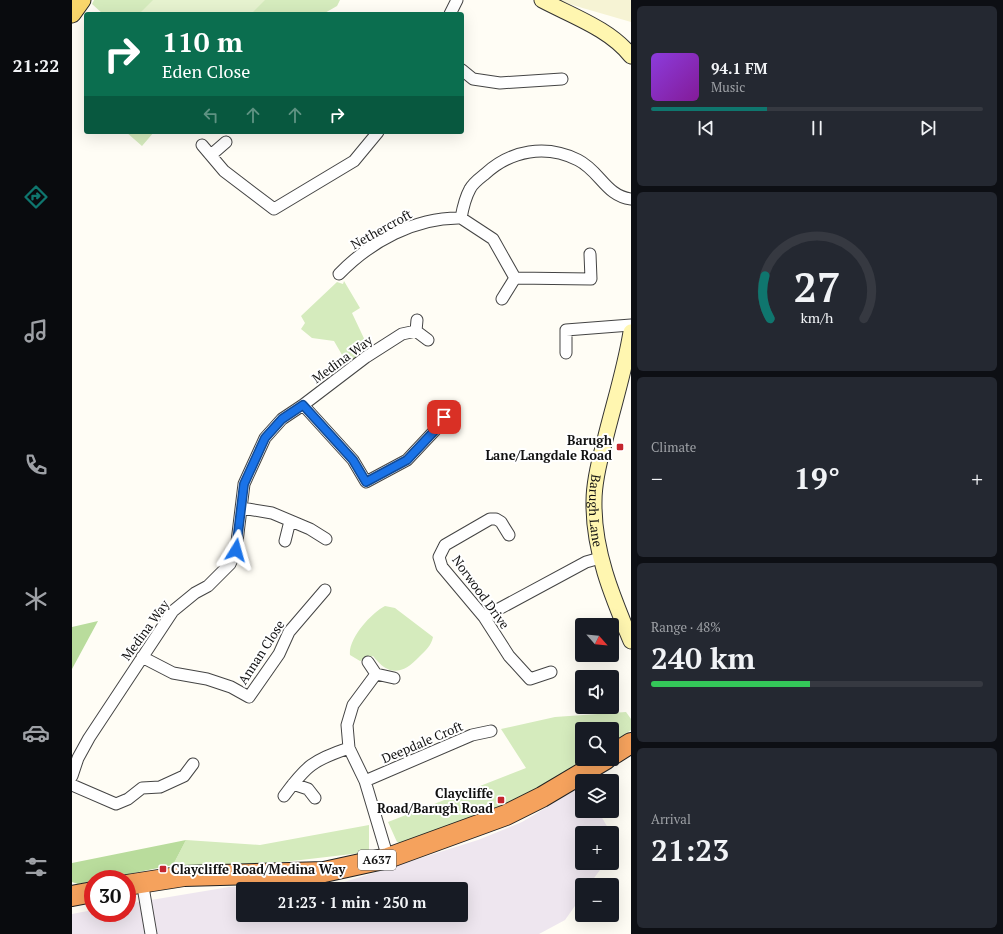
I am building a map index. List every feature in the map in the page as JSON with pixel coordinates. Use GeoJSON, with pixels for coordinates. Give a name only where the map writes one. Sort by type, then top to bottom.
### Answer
{"type":"FeatureCollection","features":[{"type":"Feature","properties":{"kind":"highway"},"geometry":{"type":"LineString","coordinates":[[619,751],[631,743]]}},
{"type":"Feature","properties":{"kind":"highway","name":"A637"},"geometry":{"type":"LineString","coordinates":[[136,883],[184,876],[324,872],[388,858],[506,815],[542,797],[594,766]]}},
{"type":"Feature","properties":{"kind":"highway"},"geometry":{"type":"LineString","coordinates":[[72,896],[84,894]]}},
{"type":"Feature","properties":{"kind":"main road"},"geometry":{"type":"LineString","coordinates":[[72,14],[82,0]]}},
{"type":"Feature","properties":{"kind":"main road"},"geometry":{"type":"LineString","coordinates":[[542,0],[603,32],[624,47],[631,56]]}},
{"type":"Feature","properties":{"kind":"main road","name":"Barugh Lane"},"geometry":{"type":"LineString","coordinates":[[631,332],[626,362],[598,467],[594,500],[595,533],[600,558],[616,605],[631,641]]}},
{"type":"Feature","properties":{"kind":"street"},"geometry":{"type":"LineString","coordinates":[[451,12],[457,0]]}},
{"type":"Feature","properties":{"kind":"street"},"geometry":{"type":"LineString","coordinates":[[464,72],[473,79],[500,84],[562,79]]}},
{"type":"Feature","properties":{"kind":"street"},"geometry":{"type":"LineString","coordinates":[[202,145],[224,171],[274,209],[354,161],[376,134]]}},
{"type":"Feature","properties":{"kind":"street"},"geometry":{"type":"LineString","coordinates":[[211,155],[226,142]]}},
{"type":"Feature","properties":{"kind":"street"},"geometry":{"type":"LineString","coordinates":[[515,278],[494,239],[461,218],[464,200],[471,187],[492,168],[510,156],[532,150],[552,152],[578,160],[590,167],[616,195],[631,199]]}},
{"type":"Feature","properties":{"kind":"street","name":"Nethercroft"},"geometry":{"type":"LineString","coordinates":[[339,274],[354,259],[372,246],[420,222],[443,217],[461,218]]}},
{"type":"Feature","properties":{"kind":"street"},"geometry":{"type":"LineString","coordinates":[[515,278],[596,278],[590,254]]}},
{"type":"Feature","properties":{"kind":"street"},"geometry":{"type":"LineString","coordinates":[[502,299],[515,278]]}},
{"type":"Feature","properties":{"kind":"street"},"geometry":{"type":"LineString","coordinates":[[417,320],[416,331],[428,340]]}},
{"type":"Feature","properties":{"kind":"street"},"geometry":{"type":"LineString","coordinates":[[566,353],[566,330],[631,325]]}},
{"type":"Feature","properties":{"kind":"street","name":"Medina Way"},"geometry":{"type":"LineString","coordinates":[[72,776],[78,758],[89,738],[173,611],[195,593],[208,586],[230,564],[236,550],[244,484],[265,438],[282,419],[303,405],[366,357],[402,334],[416,331]]}},
{"type":"Feature","properties":{"kind":"street"},"geometry":{"type":"LineString","coordinates":[[303,405],[353,460],[366,482],[407,460],[438,427],[451,407]]}},
{"type":"Feature","properties":{"kind":"street"},"geometry":{"type":"LineString","coordinates":[[242,508],[272,513],[310,529],[326,540]]}},
{"type":"Feature","properties":{"kind":"street","name":"Norwood Drive"},"geometry":{"type":"LineString","coordinates":[[509,535],[501,522],[496,519],[490,519],[445,545],[439,557],[442,567],[484,617],[509,656],[530,679],[551,672]]}},
{"type":"Feature","properties":{"kind":"street"},"geometry":{"type":"LineString","coordinates":[[285,541],[290,521]]}},
{"type":"Feature","properties":{"kind":"street"},"geometry":{"type":"LineString","coordinates":[[484,617],[586,562],[600,558]]}},
{"type":"Feature","properties":{"kind":"street","name":"Annan Close"},"geometry":{"type":"LineString","coordinates":[[142,657],[173,673],[207,679],[231,687],[249,697],[279,654],[289,632],[325,590]]}},
{"type":"Feature","properties":{"kind":"street"},"geometry":{"type":"LineString","coordinates":[[368,662],[376,674],[394,678]]}},
{"type":"Feature","properties":{"kind":"street"},"geometry":{"type":"LineString","coordinates":[[376,674],[353,705],[347,725],[349,748],[365,781],[388,858]]}},
{"type":"Feature","properties":{"kind":"street","name":"Deepdale Croft"},"geometry":{"type":"LineString","coordinates":[[365,781],[472,735],[491,731]]}},
{"type":"Feature","properties":{"kind":"street"},"geometry":{"type":"LineString","coordinates":[[284,796],[302,772],[323,756],[349,748]]}},
{"type":"Feature","properties":{"kind":"street"},"geometry":{"type":"LineString","coordinates":[[72,785],[116,804],[128,799],[142,788],[160,787],[184,776],[193,764]]}},
{"type":"Feature","properties":{"kind":"street"},"geometry":{"type":"LineString","coordinates":[[293,784],[308,789],[315,798]]}},
{"type":"Feature","properties":{"kind":"street"},"geometry":{"type":"LineString","coordinates":[[136,886],[151,934]]}},
{"type":"Feature","properties":{"kind":"shaded area"},"geometry":{"type":"Polygon","coordinates":[[[557,0],[631,0],[631,22],[562,2],[557,0]]]}},
{"type":"Feature","properties":{"kind":"shaded area"},"geometry":{"type":"Polygon","coordinates":[[[575,790],[575,818],[602,818],[607,826],[575,826],[575,870],[600,870],[594,878],[575,878],[575,906],[565,920],[539,934],[72,934],[72,914],[84,912],[84,922],[136,922],[136,902],[229,887],[236,887],[236,922],[468,922],[468,882],[344,882],[478,840],[522,822],[575,790]]]}},
{"type":"Feature","properties":{"kind":"green space"},"geometry":{"type":"Polygon","coordinates":[[[94,0],[340,0],[337,6],[326,12],[101,12],[92,4],[94,0]]]}},
{"type":"Feature","properties":{"kind":"green space"},"geometry":{"type":"Polygon","coordinates":[[[153,0],[265,0],[253,12],[141,12],[153,0]]]}},
{"type":"Feature","properties":{"kind":"green space"},"geometry":{"type":"Polygon","coordinates":[[[128,134],[152,134],[142,146],[128,134]]]}},
{"type":"Feature","properties":{"kind":"green space"},"geometry":{"type":"Polygon","coordinates":[[[344,281],[360,308],[352,313],[369,349],[349,367],[334,341],[312,338],[301,329],[305,323],[301,316],[337,282],[343,284],[344,281]]]}},
{"type":"Feature","properties":{"kind":"green space"},"geometry":{"type":"Polygon","coordinates":[[[385,606],[395,608],[433,637],[430,645],[424,652],[413,663],[402,670],[390,670],[379,663],[373,656],[360,661],[350,655],[350,649],[353,642],[367,620],[379,609],[385,606]]]}},
{"type":"Feature","properties":{"kind":"green space"},"geometry":{"type":"Polygon","coordinates":[[[98,621],[72,669],[72,627],[98,621]]]}},
{"type":"Feature","properties":{"kind":"green space"},"geometry":{"type":"Polygon","coordinates":[[[619,712],[626,712],[631,719],[631,730],[619,738],[619,722],[575,722],[575,766],[579,766],[539,792],[404,845],[397,842],[388,822],[526,768],[501,729],[555,717],[619,714],[619,712]]]}},
{"type":"Feature","properties":{"kind":"green space"},"geometry":{"type":"Polygon","coordinates":[[[369,825],[369,852],[250,866],[173,865],[186,840],[260,845],[369,825]]]}},
{"type":"Feature","properties":{"kind":"green space"},"geometry":{"type":"Polygon","coordinates":[[[186,840],[173,865],[136,873],[136,870],[84,870],[84,883],[78,884],[72,882],[72,863],[186,840]]]}},
{"type":"Feature","properties":{"kind":"place","name":"Barugh Lane/Langdale Road"},"geometry":{"type":"Point","coordinates":[620,447]}},
{"type":"Feature","properties":{"kind":"place","name":"Claycliffe Road/Barugh Road"},"geometry":{"type":"Point","coordinates":[501,800]}},
{"type":"Feature","properties":{"kind":"place","name":"Claycliffe Road/Medina Way"},"geometry":{"type":"Point","coordinates":[163,869]}},
{"type":"Feature","properties":{"kind":"route"},"geometry":{"type":"LineString","coordinates":[[236,550],[244,484],[265,438],[282,419],[292,412],[303,405],[353,460],[366,482],[407,460],[438,427],[444,417]]}}]}
